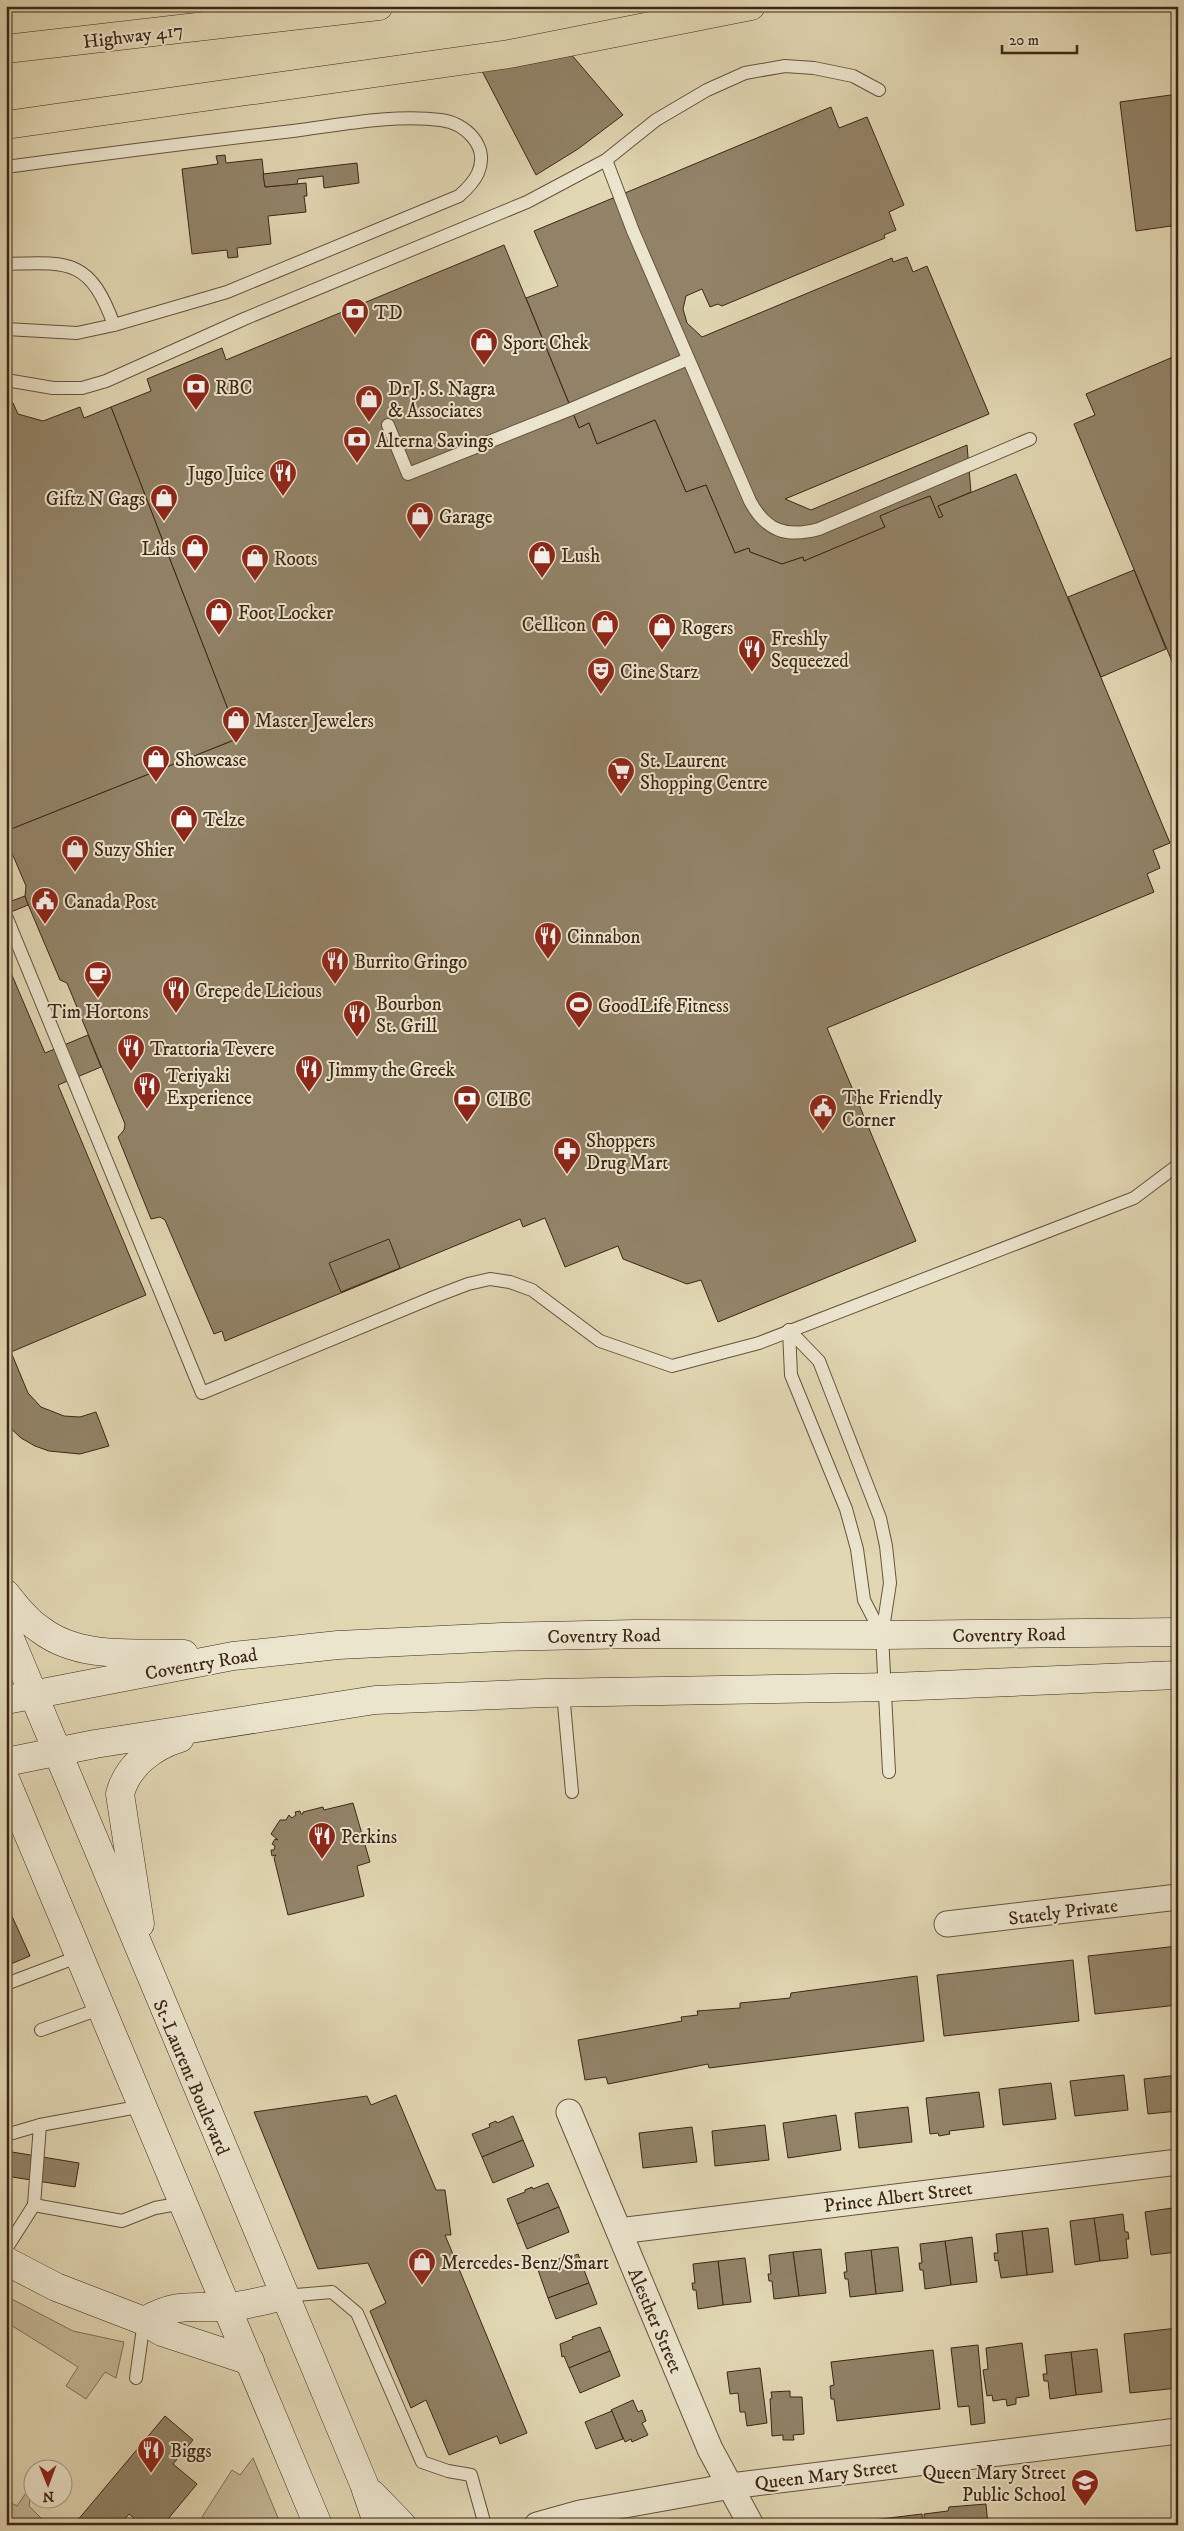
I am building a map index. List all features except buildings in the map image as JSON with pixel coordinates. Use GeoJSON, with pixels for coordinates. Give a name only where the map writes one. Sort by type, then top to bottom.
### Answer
{"type":"FeatureCollection","features":[{"type":"Feature","properties":{"kind":"highway","name":"Highway 417"},"geometry":{"type":"LineString","coordinates":[[6,49],[379,6]]}},
{"type":"Feature","properties":{"kind":"highway"},"geometry":{"type":"LineString","coordinates":[[6,125],[509,54],[751,6]]}},
{"type":"Feature","properties":{"kind":"main road"},"geometry":{"type":"LineString","coordinates":[[6,1594],[42,1631],[79,1648],[127,1653],[233,1656]]}},
{"type":"Feature","properties":{"kind":"main road","name":"St-Laurent Boulevard"},"geometry":{"type":"LineString","coordinates":[[6,1629],[364,2484],[378,2525]]}},
{"type":"Feature","properties":{"kind":"main road","name":"Coventry Road"},"geometry":{"type":"LineString","coordinates":[[6,1700],[233,1656],[338,1645],[502,1637],[635,1634],[882,1636],[1178,1632]]}},
{"type":"Feature","properties":{"kind":"main road"},"geometry":{"type":"LineString","coordinates":[[6,1762],[269,1715],[375,1700],[563,1693],[883,1687],[1178,1675]]}},
{"type":"Feature","properties":{"kind":"main road"},"geometry":{"type":"LineString","coordinates":[[148,1972],[120,1805],[123,1784],[137,1764],[166,1742],[269,1715]]}},
{"type":"Feature","properties":{"kind":"main road"},"geometry":{"type":"LineString","coordinates":[[6,1781],[318,2525]]}},
{"type":"Feature","properties":{"kind":"main road"},"geometry":{"type":"LineString","coordinates":[[6,1834],[44,1869]]}},
{"type":"Feature","properties":{"kind":"main road"},"geometry":{"type":"LineString","coordinates":[[6,2260],[80,2298],[144,2321],[162,2332],[250,2361]]}},
{"type":"Feature","properties":{"kind":"main road"},"geometry":{"type":"LineString","coordinates":[[144,2321],[164,2310],[186,2306],[228,2307],[284,2296]]}},
{"type":"Feature","properties":{"kind":"main road"},"geometry":{"type":"LineString","coordinates":[[364,2484],[389,2514],[402,2525]]}},
{"type":"Feature","properties":{"kind":"street","name":"Stately Private"},"geometry":{"type":"LineString","coordinates":[[947,1924],[1178,1897]]}},
{"type":"Feature","properties":{"kind":"street","name":"Alesther Street"},"geometry":{"type":"LineString","coordinates":[[569,2112],[710,2449],[751,2525]]}},
{"type":"Feature","properties":{"kind":"street","name":"Prince Albert Street"},"geometry":{"type":"LineString","coordinates":[[619,2231],[1178,2162]]}},
{"type":"Feature","properties":{"kind":"street","name":"Queen Mary Street"},"geometry":{"type":"LineString","coordinates":[[537,2525],[580,2513],[731,2486],[1178,2431]]}},
{"type":"Feature","properties":{"kind":"lane"},"geometry":{"type":"LineString","coordinates":[[6,380],[62,388],[82,388],[106,381],[244,319],[527,202],[606,160],[656,120],[707,90],[745,73],[785,66],[814,68],[853,76],[879,90]]}},
{"type":"Feature","properties":{"kind":"lane"},"geometry":{"type":"LineString","coordinates":[[6,167],[190,143],[404,120],[440,120],[458,124],[470,133],[478,145],[481,158],[479,172],[471,185],[459,196],[245,286],[114,325],[77,333],[6,329]]}},
{"type":"Feature","properties":{"kind":"lane"},"geometry":{"type":"LineString","coordinates":[[606,160],[633,231],[688,359],[750,501],[762,521],[778,530],[799,533],[819,529],[1030,439]]}},
{"type":"Feature","properties":{"kind":"lane"},"geometry":{"type":"LineString","coordinates":[[6,264],[47,262],[72,266],[88,276],[98,288],[114,325]]}},
{"type":"Feature","properties":{"kind":"lane"},"geometry":{"type":"LineString","coordinates":[[388,425],[408,474],[569,410],[688,359]]}},
{"type":"Feature","properties":{"kind":"lane"},"geometry":{"type":"LineString","coordinates":[[6,916],[202,1393],[451,1290],[490,1279],[510,1282],[532,1290],[600,1341],[672,1366],[759,1344],[789,1330],[1134,1198],[1178,1165]]}},
{"type":"Feature","properties":{"kind":"lane"},"geometry":{"type":"LineString","coordinates":[[789,1330],[820,1361],[880,1518],[886,1546],[890,1582],[882,1636],[883,1687],[889,1772]]}},
{"type":"Feature","properties":{"kind":"lane"},"geometry":{"type":"LineString","coordinates":[[789,1330],[791,1375],[846,1509],[857,1549],[864,1600],[882,1636]]}},
{"type":"Feature","properties":{"kind":"lane"},"geometry":{"type":"LineString","coordinates":[[563,1693],[572,1792]]}},
{"type":"Feature","properties":{"kind":"lane"},"geometry":{"type":"LineString","coordinates":[[6,1984],[80,1956]]}},
{"type":"Feature","properties":{"kind":"lane"},"geometry":{"type":"LineString","coordinates":[[40,2030],[102,2008]]}},
{"type":"Feature","properties":{"kind":"lane"},"geometry":{"type":"LineString","coordinates":[[6,2135],[40,2125],[143,2106]]}},
{"type":"Feature","properties":{"kind":"lane"},"geometry":{"type":"LineString","coordinates":[[6,2249],[34,2205],[40,2125]]}},
{"type":"Feature","properties":{"kind":"lane"},"geometry":{"type":"LineString","coordinates":[[34,2205],[122,2221],[155,2208],[183,2202]]}},
{"type":"Feature","properties":{"kind":"lane"},"geometry":{"type":"LineString","coordinates":[[284,2296],[332,2292],[356,2313],[422,2462],[448,2471],[471,2475],[486,2525]]}},
{"type":"Feature","properties":{"kind":"lane"},"geometry":{"type":"LineString","coordinates":[[136,2378],[144,2321]]}},
{"type":"Feature","properties":{"kind":"shaded area"},"geometry":{"type":"Polygon","coordinates":[[[6,2296],[73,2331],[124,2342],[116,2378],[105,2372],[86,2399],[66,2386],[78,2367],[6,2322],[6,2296]]]}},
{"type":"Feature","properties":{"kind":"shaded area"},"geometry":{"type":"Polygon","coordinates":[[[253,2458],[281,2525],[212,2525],[202,2517],[232,2470],[240,2475],[253,2458]]]}},
{"type":"Feature","properties":{"kind":"shaded area"},"geometry":{"type":"Polygon","coordinates":[[[22,2499],[22,2508],[31,2508],[48,2525],[9,2525],[6,2519],[6,2500],[17,2506],[22,2499]]]}},
{"type":"Feature","properties":{"kind":"place","name":"TD"},"geometry":{"type":"Point","coordinates":[355,336]}},
{"type":"Feature","properties":{"kind":"place","name":"Sport Chek"},"geometry":{"type":"Point","coordinates":[484,366]}},
{"type":"Feature","properties":{"kind":"place","name":"RBC"},"geometry":{"type":"Point","coordinates":[196,411]}},
{"type":"Feature","properties":{"kind":"place","name":"Dr J. S. Nagra & Associates"},"geometry":{"type":"Point","coordinates":[369,423]}},
{"type":"Feature","properties":{"kind":"place","name":"Alterna Savings"},"geometry":{"type":"Point","coordinates":[357,464]}},
{"type":"Feature","properties":{"kind":"place","name":"Jugo Juice"},"geometry":{"type":"Point","coordinates":[283,497]}},
{"type":"Feature","properties":{"kind":"place","name":"Giftz N Gags"},"geometry":{"type":"Point","coordinates":[164,522]}},
{"type":"Feature","properties":{"kind":"place","name":"Garage"},"geometry":{"type":"Point","coordinates":[420,540]}},
{"type":"Feature","properties":{"kind":"place","name":"Lids"},"geometry":{"type":"Point","coordinates":[195,572]}},
{"type":"Feature","properties":{"kind":"place","name":"Lush"},"geometry":{"type":"Point","coordinates":[542,579]}},
{"type":"Feature","properties":{"kind":"place","name":"Roots"},"geometry":{"type":"Point","coordinates":[255,582]}},
{"type":"Feature","properties":{"kind":"place","name":"Foot Locker"},"geometry":{"type":"Point","coordinates":[219,636]}},
{"type":"Feature","properties":{"kind":"place","name":"Cellicon"},"geometry":{"type":"Point","coordinates":[605,648]}},
{"type":"Feature","properties":{"kind":"place","name":"Rogers"},"geometry":{"type":"Point","coordinates":[662,651]}},
{"type":"Feature","properties":{"kind":"place","name":"Freshly Sequeezed"},"geometry":{"type":"Point","coordinates":[752,673]}},
{"type":"Feature","properties":{"kind":"place","name":"Cine Starz"},"geometry":{"type":"Point","coordinates":[601,695]}},
{"type":"Feature","properties":{"kind":"place","name":"Master Jewelers"},"geometry":{"type":"Point","coordinates":[236,744]}},
{"type":"Feature","properties":{"kind":"place","name":"Showcase"},"geometry":{"type":"Point","coordinates":[156,783]}},
{"type":"Feature","properties":{"kind":"place","name":"St. Laurent Shopping Centre"},"geometry":{"type":"Point","coordinates":[621,795]}},
{"type":"Feature","properties":{"kind":"place","name":"Telze"},"geometry":{"type":"Point","coordinates":[184,843]}},
{"type":"Feature","properties":{"kind":"place","name":"Suzy Shier"},"geometry":{"type":"Point","coordinates":[75,873]}},
{"type":"Feature","properties":{"kind":"place","name":"Canada Post"},"geometry":{"type":"Point","coordinates":[45,925]}},
{"type":"Feature","properties":{"kind":"place","name":"Cinnabon"},"geometry":{"type":"Point","coordinates":[548,960]}},
{"type":"Feature","properties":{"kind":"place","name":"Burrito Gringo"},"geometry":{"type":"Point","coordinates":[335,985]}},
{"type":"Feature","properties":{"kind":"place","name":"Tim Hortons"},"geometry":{"type":"Point","coordinates":[98,999]}},
{"type":"Feature","properties":{"kind":"place","name":"Crepe de Licious"},"geometry":{"type":"Point","coordinates":[176,1014]}},
{"type":"Feature","properties":{"kind":"place","name":"GoodLife Fitness"},"geometry":{"type":"Point","coordinates":[579,1029]}},
{"type":"Feature","properties":{"kind":"place","name":"Bourbon St. Grill"},"geometry":{"type":"Point","coordinates":[357,1038]}},
{"type":"Feature","properties":{"kind":"place","name":"Trattoria Tevere"},"geometry":{"type":"Point","coordinates":[131,1072]}},
{"type":"Feature","properties":{"kind":"place","name":"Jimmy the Greek"},"geometry":{"type":"Point","coordinates":[309,1093]}},
{"type":"Feature","properties":{"kind":"place","name":"Teriyaki Experience"},"geometry":{"type":"Point","coordinates":[147,1110]}},
{"type":"Feature","properties":{"kind":"place","name":"CIBC"},"geometry":{"type":"Point","coordinates":[467,1123]}},
{"type":"Feature","properties":{"kind":"place","name":"The Friendly Corner"},"geometry":{"type":"Point","coordinates":[823,1132]}},
{"type":"Feature","properties":{"kind":"place","name":"Shoppers Drug Mart"},"geometry":{"type":"Point","coordinates":[567,1175]}},
{"type":"Feature","properties":{"kind":"place","name":"Perkins"},"geometry":{"type":"Point","coordinates":[322,1860]}},
{"type":"Feature","properties":{"kind":"place","name":"Mercedes-Benz/Smart"},"geometry":{"type":"Point","coordinates":[422,2286]}},
{"type":"Feature","properties":{"kind":"place","name":"Biggs"},"geometry":{"type":"Point","coordinates":[151,2474]}},
{"type":"Feature","properties":{"kind":"place","name":"Queen Mary Street Public School"},"geometry":{"type":"Point","coordinates":[1085,2507]}}]}
